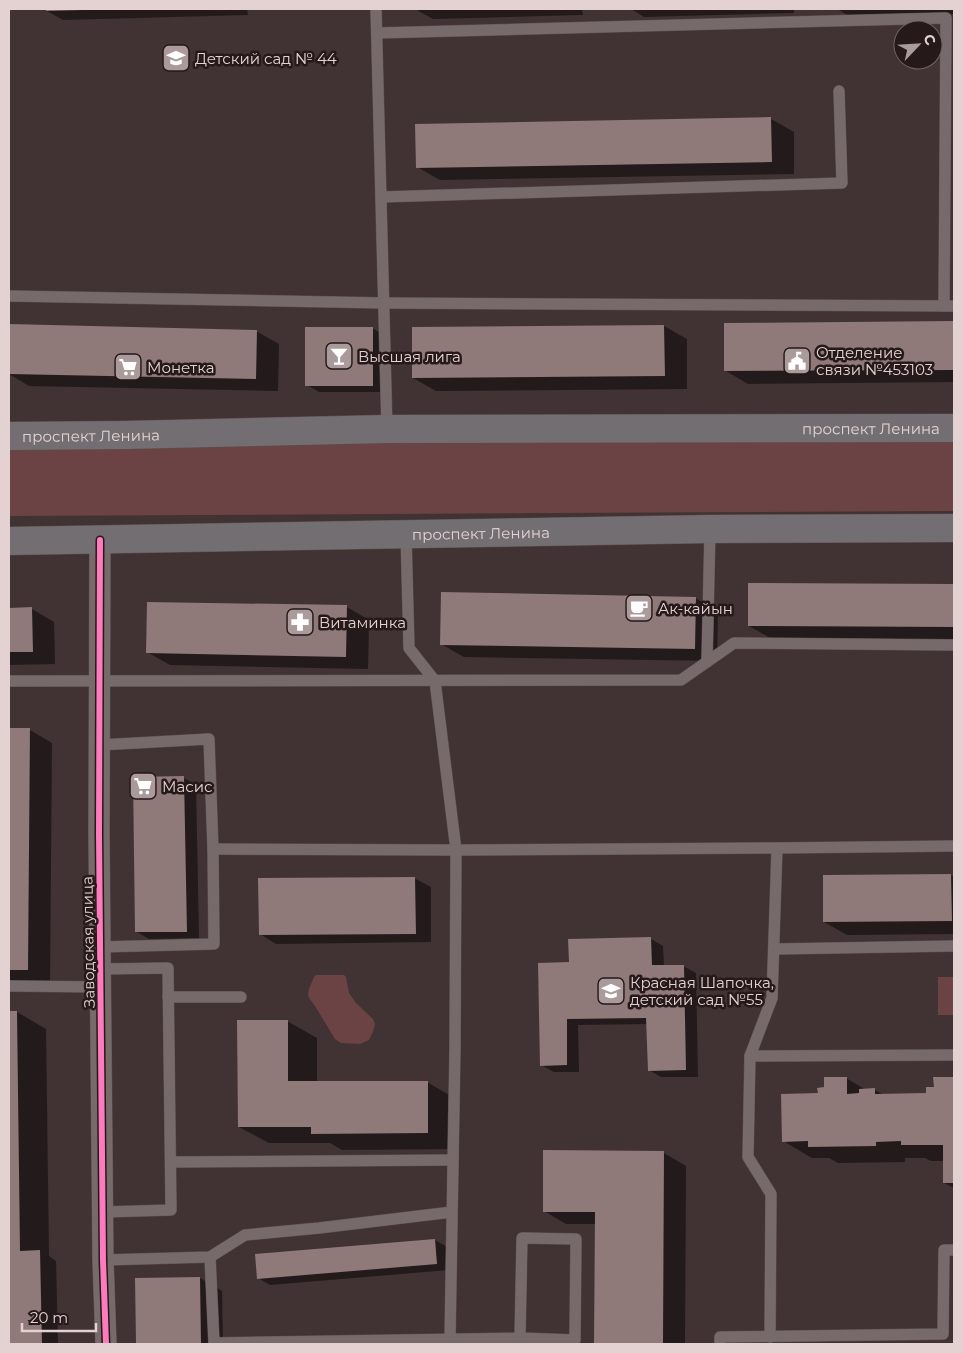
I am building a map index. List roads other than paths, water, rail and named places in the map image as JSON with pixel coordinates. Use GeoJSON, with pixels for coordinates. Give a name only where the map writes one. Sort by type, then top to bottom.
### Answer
{"type":"FeatureCollection","features":[{"type":"Feature","properties":{"kind":"main road","name":"проспект Ленина"},"geometry":{"type":"LineString","coordinates":[[9,436],[387,429],[954,428]]}},
{"type":"Feature","properties":{"kind":"main road","name":"проспект Ленина"},"geometry":{"type":"LineString","coordinates":[[9,541],[710,529],[954,528]]}},
{"type":"Feature","properties":{"kind":"street","name":"Заводская улица"},"geometry":{"type":"LineString","coordinates":[[100,540],[100,947],[103,1260],[106,1344]]}},
{"type":"Feature","properties":{"kind":"lane"},"geometry":{"type":"LineString","coordinates":[[376,9],[387,429]]}},
{"type":"Feature","properties":{"kind":"lane"},"geometry":{"type":"LineString","coordinates":[[9,296],[384,304],[949,306],[946,18],[377,33]]}},
{"type":"Feature","properties":{"kind":"lane"},"geometry":{"type":"LineString","coordinates":[[381,197],[842,183],[839,91]]}},
{"type":"Feature","properties":{"kind":"lane"},"geometry":{"type":"LineString","coordinates":[[707,662],[710,529]]}},
{"type":"Feature","properties":{"kind":"lane"},"geometry":{"type":"LineString","coordinates":[[406,534],[409,648],[434,680],[456,850],[450,1339]]}},
{"type":"Feature","properties":{"kind":"lane"},"geometry":{"type":"LineString","coordinates":[[9,681],[681,680],[734,643],[954,645]]}},
{"type":"Feature","properties":{"kind":"lane"},"geometry":{"type":"LineString","coordinates":[[99,745],[209,739],[214,944],[100,947]]}},
{"type":"Feature","properties":{"kind":"lane"},"geometry":{"type":"LineString","coordinates":[[213,849],[456,850],[954,846]]}},
{"type":"Feature","properties":{"kind":"lane"},"geometry":{"type":"LineString","coordinates":[[770,1337],[771,1194],[748,1157],[750,1056],[772,998],[777,848]]}},
{"type":"Feature","properties":{"kind":"lane"},"geometry":{"type":"LineString","coordinates":[[774,949],[954,946]]}},
{"type":"Feature","properties":{"kind":"lane"},"geometry":{"type":"LineString","coordinates":[[9,986],[101,978],[168,968],[171,1210],[103,1212]]}},
{"type":"Feature","properties":{"kind":"lane"},"geometry":{"type":"LineString","coordinates":[[168,997],[241,997]]}},
{"type":"Feature","properties":{"kind":"lane"},"geometry":{"type":"LineString","coordinates":[[750,1056],[954,1055]]}},
{"type":"Feature","properties":{"kind":"lane"},"geometry":{"type":"LineString","coordinates":[[171,1162],[453,1160]]}},
{"type":"Feature","properties":{"kind":"lane"},"geometry":{"type":"LineString","coordinates":[[103,1260],[210,1257],[245,1235],[452,1212]]}},
{"type":"Feature","properties":{"kind":"lane"},"geometry":{"type":"LineString","coordinates":[[210,1257],[214,1343],[450,1339],[520,1341],[575,1340],[576,1239],[522,1238],[520,1341]]}},
{"type":"Feature","properties":{"kind":"lane"},"geometry":{"type":"LineString","coordinates":[[720,1344],[720,1337],[943,1334],[944,1250],[954,1250]]}},
{"type":"Feature","properties":{"kind":"place","name":"Детский сад № 44"},"geometry":{"type":"Point","coordinates":[176,58]}},
{"type":"Feature","properties":{"kind":"place","name":"Высшая лига"},"geometry":{"type":"Point","coordinates":[339,356]}},
{"type":"Feature","properties":{"kind":"place","name":"Отделение связи №453103"},"geometry":{"type":"Point","coordinates":[797,361]}},
{"type":"Feature","properties":{"kind":"place","name":"Монетка"},"geometry":{"type":"Point","coordinates":[128,367]}},
{"type":"Feature","properties":{"kind":"place","name":"Ак-кайын"},"geometry":{"type":"Point","coordinates":[639,608]}},
{"type":"Feature","properties":{"kind":"place","name":"Витаминка"},"geometry":{"type":"Point","coordinates":[300,622]}},
{"type":"Feature","properties":{"kind":"place","name":"Масис"},"geometry":{"type":"Point","coordinates":[143,786]}},
{"type":"Feature","properties":{"kind":"place","name":"Красная Шапочка, детский сад №55"},"geometry":{"type":"Point","coordinates":[611,991]}}]}
